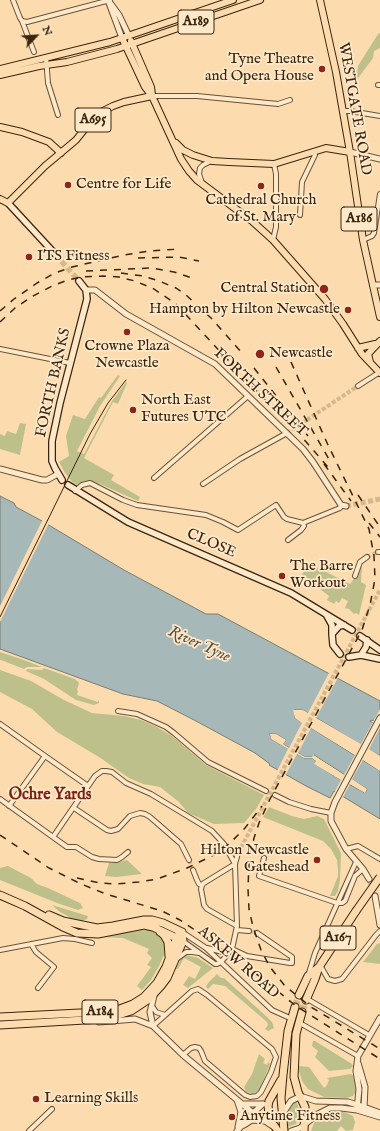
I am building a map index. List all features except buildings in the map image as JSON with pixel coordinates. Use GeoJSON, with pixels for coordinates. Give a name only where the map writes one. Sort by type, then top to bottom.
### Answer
{"type":"FeatureCollection","features":[{"type":"Feature","properties":{"kind":"highway","name":"A167"},"geometry":{"type":"LineString","coordinates":[[299,995],[308,976],[319,966],[380,877]]}},
{"type":"Feature","properties":{"kind":"highway","name":"ASKEW ROAD"},"geometry":{"type":"LineString","coordinates":[[0,892],[69,922],[101,928],[144,920],[152,920],[163,923],[181,937]]}},
{"type":"Feature","properties":{"kind":"highway","name":"ASKEW ROAD"},"geometry":{"type":"LineString","coordinates":[[0,896],[33,910],[68,930],[80,934],[94,935],[141,925],[153,927],[181,937]]}},
{"type":"Feature","properties":{"kind":"highway"},"geometry":{"type":"LineString","coordinates":[[153,927],[167,938],[172,960]]}},
{"type":"Feature","properties":{"kind":"highway","name":"A184"},"geometry":{"type":"LineString","coordinates":[[0,1024],[102,1019],[122,1014],[139,1006],[155,993],[167,978],[181,937]]}},
{"type":"Feature","properties":{"kind":"highway","name":"A184"},"geometry":{"type":"LineString","coordinates":[[0,1017],[117,1010],[138,1001],[153,988],[172,960]]}},
{"type":"Feature","properties":{"kind":"highway","name":"A167"},"geometry":{"type":"LineString","coordinates":[[308,1000],[319,966]]}},
{"type":"Feature","properties":{"kind":"highway"},"geometry":{"type":"LineString","coordinates":[[284,1131],[282,1098],[283,1075],[287,1034],[295,1007]]}},
{"type":"Feature","properties":{"kind":"highway"},"geometry":{"type":"LineString","coordinates":[[302,1012],[298,1022],[296,1034],[294,1071],[295,1084],[305,1107],[304,1128]]}},
{"type":"Feature","properties":{"kind":"highway"},"geometry":{"type":"LineString","coordinates":[[278,1130],[270,1120],[268,1103],[278,1088],[283,1075]]}},
{"type":"Feature","properties":{"kind":"highway"},"geometry":{"type":"LineString","coordinates":[[263,1104],[271,1098]]}},
{"type":"Feature","properties":{"kind":"main road","name":"A189"},"geometry":{"type":"LineString","coordinates":[[0,69],[97,46],[234,0]]}},
{"type":"Feature","properties":{"kind":"main road","name":"A189"},"geometry":{"type":"LineString","coordinates":[[0,75],[81,59],[129,45],[260,0]]}},
{"type":"Feature","properties":{"kind":"main road","name":"WESTGATE ROAD"},"geometry":{"type":"LineString","coordinates":[[320,0],[343,111],[363,240],[377,285],[380,317]]}},
{"type":"Feature","properties":{"kind":"main road"},"geometry":{"type":"LineString","coordinates":[[125,37],[151,87],[152,96],[185,166],[192,175],[205,186],[252,221],[273,240],[328,304],[358,348],[380,373]]}},
{"type":"Feature","properties":{"kind":"main road","name":"A695"},"geometry":{"type":"LineString","coordinates":[[8,203],[46,166],[76,140],[96,116],[107,109],[124,102],[152,96]]}},
{"type":"Feature","properties":{"kind":"main road"},"geometry":{"type":"LineString","coordinates":[[0,126],[49,142],[61,154]]}},
{"type":"Feature","properties":{"kind":"main road"},"geometry":{"type":"LineString","coordinates":[[172,139],[178,146],[188,153],[212,161],[274,164],[326,148],[350,152]]}},
{"type":"Feature","properties":{"kind":"main road"},"geometry":{"type":"LineString","coordinates":[[0,199],[8,203],[56,255]]}},
{"type":"Feature","properties":{"kind":"main road"},"geometry":{"type":"LineString","coordinates":[[79,281],[86,290]]}},
{"type":"Feature","properties":{"kind":"main road","name":"FORTH BANKS"},"geometry":{"type":"LineString","coordinates":[[62,480],[52,461],[52,441],[70,363],[88,299],[86,290]]}},
{"type":"Feature","properties":{"kind":"main road"},"geometry":{"type":"LineString","coordinates":[[358,348],[378,342]]}},
{"type":"Feature","properties":{"kind":"main road"},"geometry":{"type":"LineString","coordinates":[[370,363],[368,354],[378,342]]}},
{"type":"Feature","properties":{"kind":"main road","name":"CLOSE"},"geometry":{"type":"LineString","coordinates":[[68,486],[123,519],[289,592],[352,630]]}},
{"type":"Feature","properties":{"kind":"main road"},"geometry":{"type":"LineString","coordinates":[[322,612],[331,621],[333,645],[340,654]]}},
{"type":"Feature","properties":{"kind":"main road"},"geometry":{"type":"LineString","coordinates":[[332,634],[339,626],[344,625]]}},
{"type":"Feature","properties":{"kind":"main road"},"geometry":{"type":"LineString","coordinates":[[360,636],[380,650]]}},
{"type":"Feature","properties":{"kind":"main road"},"geometry":{"type":"LineString","coordinates":[[361,655],[366,647],[367,640]]}},
{"type":"Feature","properties":{"kind":"main road"},"geometry":{"type":"LineString","coordinates":[[349,657],[361,655],[380,659]]}},
{"type":"Feature","properties":{"kind":"street"},"geometry":{"type":"LineString","coordinates":[[13,0],[34,52]]}},
{"type":"Feature","properties":{"kind":"street"},"geometry":{"type":"LineString","coordinates":[[22,21],[27,22],[109,0],[119,15],[125,37]]}},
{"type":"Feature","properties":{"kind":"street"},"geometry":{"type":"LineString","coordinates":[[46,58],[48,84],[58,116]]}},
{"type":"Feature","properties":{"kind":"street"},"geometry":{"type":"LineString","coordinates":[[152,96],[197,96],[278,104],[290,100]]}},
{"type":"Feature","properties":{"kind":"street"},"geometry":{"type":"LineString","coordinates":[[343,111],[380,116]]}},
{"type":"Feature","properties":{"kind":"street"},"geometry":{"type":"LineString","coordinates":[[300,215],[302,182],[315,155],[314,151]]}},
{"type":"Feature","properties":{"kind":"street"},"geometry":{"type":"LineString","coordinates":[[350,152],[380,159]]}},
{"type":"Feature","properties":{"kind":"street"},"geometry":{"type":"LineString","coordinates":[[205,186],[199,178],[199,171],[202,165],[212,161]]}},
{"type":"Feature","properties":{"kind":"street"},"geometry":{"type":"LineString","coordinates":[[273,240],[276,227],[274,164]]}},
{"type":"Feature","properties":{"kind":"street"},"geometry":{"type":"LineString","coordinates":[[363,240],[372,236],[374,233],[380,194]]}},
{"type":"Feature","properties":{"kind":"street"},"geometry":{"type":"LineString","coordinates":[[276,202],[300,202]]}},
{"type":"Feature","properties":{"kind":"street","name":"FORTH STREET"},"geometry":{"type":"LineString","coordinates":[[86,290],[95,290],[126,314],[212,361],[308,454],[344,505]]}},
{"type":"Feature","properties":{"kind":"street"},"geometry":{"type":"LineString","coordinates":[[0,349],[70,363]]}},
{"type":"Feature","properties":{"kind":"street"},"geometry":{"type":"LineString","coordinates":[[358,386],[380,373]]}},
{"type":"Feature","properties":{"kind":"street"},"geometry":{"type":"LineString","coordinates":[[154,478],[248,396]]}},
{"type":"Feature","properties":{"kind":"street"},"geometry":{"type":"LineString","coordinates":[[203,484],[240,459],[287,433]]}},
{"type":"Feature","properties":{"kind":"street"},"geometry":{"type":"LineString","coordinates":[[0,470],[42,480],[47,480],[58,474]]}},
{"type":"Feature","properties":{"kind":"street"},"geometry":{"type":"LineString","coordinates":[[75,490],[82,485],[90,484],[137,505],[206,515],[238,530],[276,505],[287,519],[303,523],[344,505]]}},
{"type":"Feature","properties":{"kind":"street"},"geometry":{"type":"LineString","coordinates":[[288,540],[301,530],[304,526],[303,523]]}},
{"type":"Feature","properties":{"kind":"street"},"geometry":{"type":"LineString","coordinates":[[355,576],[360,562],[367,557]]}},
{"type":"Feature","properties":{"kind":"street"},"geometry":{"type":"LineString","coordinates":[[118,711],[137,714],[166,727],[208,762],[266,791]]}},
{"type":"Feature","properties":{"kind":"street"},"geometry":{"type":"LineString","coordinates":[[369,878],[346,849],[331,821],[331,813],[337,797],[380,718]]}},
{"type":"Feature","properties":{"kind":"street"},"geometry":{"type":"LineString","coordinates":[[0,724],[88,786]]}},
{"type":"Feature","properties":{"kind":"street"},"geometry":{"type":"LineString","coordinates":[[9,806],[45,756]]}},
{"type":"Feature","properties":{"kind":"street"},"geometry":{"type":"LineString","coordinates":[[53,837],[98,773],[106,771],[112,772],[121,780],[151,794],[212,832],[224,844],[235,864]]}},
{"type":"Feature","properties":{"kind":"street"},"geometry":{"type":"LineString","coordinates":[[275,795],[289,802],[331,813]]}},
{"type":"Feature","properties":{"kind":"street"},"geometry":{"type":"LineString","coordinates":[[0,799],[67,846],[76,847],[92,857],[117,860],[128,852]]}},
{"type":"Feature","properties":{"kind":"street"},"geometry":{"type":"LineString","coordinates":[[74,808],[107,830],[111,831],[118,829],[130,816],[140,813],[145,814],[181,844],[189,860]]}},
{"type":"Feature","properties":{"kind":"street"},"geometry":{"type":"LineString","coordinates":[[346,849],[358,846],[380,859]]}},
{"type":"Feature","properties":{"kind":"street"},"geometry":{"type":"LineString","coordinates":[[219,963],[232,949],[237,928],[235,864],[238,853]]}},
{"type":"Feature","properties":{"kind":"street"},"geometry":{"type":"LineString","coordinates":[[264,858],[259,876],[337,903],[342,903],[345,901],[355,876],[363,869]]}},
{"type":"Feature","properties":{"kind":"street"},"geometry":{"type":"LineString","coordinates":[[308,976],[313,959],[356,862]]}},
{"type":"Feature","properties":{"kind":"street"},"geometry":{"type":"LineString","coordinates":[[202,885],[235,864]]}},
{"type":"Feature","properties":{"kind":"street"},"geometry":{"type":"LineString","coordinates":[[193,870],[199,884],[202,885]]}},
{"type":"Feature","properties":{"kind":"street"},"geometry":{"type":"LineString","coordinates":[[202,885],[201,889],[204,905],[207,909],[237,928],[249,932]]}},
{"type":"Feature","properties":{"kind":"street"},"geometry":{"type":"LineString","coordinates":[[376,896],[380,925]]}},
{"type":"Feature","properties":{"kind":"street"},"geometry":{"type":"LineString","coordinates":[[319,966],[328,979],[335,981],[342,979],[376,935],[380,932]]}},
{"type":"Feature","properties":{"kind":"street"},"geometry":{"type":"LineString","coordinates":[[206,948],[223,952],[232,949],[246,956],[290,964],[293,961],[292,957],[257,933]]}},
{"type":"Feature","properties":{"kind":"street","name":"ASKEW ROAD"},"geometry":{"type":"LineString","coordinates":[[181,937],[206,948],[219,963],[272,1010],[298,1022],[358,1056]]}},
{"type":"Feature","properties":{"kind":"street","name":"ASKEW ROAD"},"geometry":{"type":"LineString","coordinates":[[181,937],[212,963],[219,963]]}},
{"type":"Feature","properties":{"kind":"street"},"geometry":{"type":"LineString","coordinates":[[0,950],[57,939],[70,938],[92,943]]}},
{"type":"Feature","properties":{"kind":"street"},"geometry":{"type":"LineString","coordinates":[[31,944],[36,952],[54,967],[38,988]]}},
{"type":"Feature","properties":{"kind":"street","name":"ASKEW ROAD"},"geometry":{"type":"LineString","coordinates":[[172,960],[186,952],[201,954]]}},
{"type":"Feature","properties":{"kind":"street"},"geometry":{"type":"LineString","coordinates":[[153,1026],[195,989],[199,989],[272,1049],[276,1055],[271,1072],[263,1089],[259,1095],[253,1097],[245,1095],[205,1061],[201,1051],[198,1048],[191,1048],[183,1055]]}},
{"type":"Feature","properties":{"kind":"street"},"geometry":{"type":"LineString","coordinates":[[153,1026],[150,1012],[151,1003],[155,993]]}},
{"type":"Feature","properties":{"kind":"street"},"geometry":{"type":"LineString","coordinates":[[308,1000],[369,1035]]}},
{"type":"Feature","properties":{"kind":"street"},"geometry":{"type":"LineString","coordinates":[[151,1003],[154,1011],[165,1015]]}},
{"type":"Feature","properties":{"kind":"street"},"geometry":{"type":"LineString","coordinates":[[357,1107],[360,1085],[356,1071],[358,1056],[380,1018]]}},
{"type":"Feature","properties":{"kind":"street"},"geometry":{"type":"LineString","coordinates":[[64,1021],[90,1022],[135,1019],[153,1026],[183,1055],[236,1100],[278,1130]]}},
{"type":"Feature","properties":{"kind":"street"},"geometry":{"type":"LineString","coordinates":[[357,1063],[365,1087],[364,1109]]}},
{"type":"Feature","properties":{"kind":"street"},"geometry":{"type":"LineString","coordinates":[[283,1113],[288,1104],[294,1099],[300,1097],[316,1101],[344,1101],[352,1099],[359,1092]]}},
{"type":"Feature","properties":{"kind":"street"},"geometry":{"type":"LineString","coordinates":[[236,1100],[241,1112],[237,1131]]}},
{"type":"Feature","properties":{"kind":"street"},"geometry":{"type":"LineString","coordinates":[[344,1101],[357,1107],[380,1113]]}},
{"type":"Feature","properties":{"kind":"street"},"geometry":{"type":"LineString","coordinates":[[242,1104],[263,1104]]}},
{"type":"Feature","properties":{"kind":"street"},"geometry":{"type":"LineString","coordinates":[[237,1131],[263,1104]]}},
{"type":"Feature","properties":{"kind":"street"},"geometry":{"type":"LineString","coordinates":[[292,1131],[304,1128],[318,1114],[326,1109],[357,1107]]}},
{"type":"Feature","properties":{"kind":"street"},"geometry":{"type":"LineString","coordinates":[[29,1131],[52,1108]]}},
{"type":"Feature","properties":{"kind":"street"},"geometry":{"type":"LineString","coordinates":[[364,1109],[380,1117]]}},
{"type":"Feature","properties":{"kind":"street"},"geometry":{"type":"LineString","coordinates":[[237,1131],[252,1120],[265,1121]]}},
{"type":"Feature","properties":{"kind":"green space"},"geometry":{"type":"Polygon","coordinates":[[[380,33],[380,48],[374,51],[373,58],[356,81],[358,66],[380,33]]]}},
{"type":"Feature","properties":{"kind":"green space"},"geometry":{"type":"Polygon","coordinates":[[[118,375],[120,376],[100,406],[77,451],[84,454],[112,401],[126,382],[127,383],[118,404],[113,402],[84,458],[114,475],[111,480],[140,497],[138,501],[90,481],[85,481],[77,485],[73,483],[65,473],[59,462],[69,456],[66,436],[73,415],[85,419],[99,397],[101,398],[118,375]]]}},
{"type":"Feature","properties":{"kind":"green space"},"geometry":{"type":"Polygon","coordinates":[[[20,423],[26,424],[20,455],[0,449],[0,434],[5,436],[7,431],[16,434],[20,423]]]}},
{"type":"Feature","properties":{"kind":"green space"},"geometry":{"type":"Polygon","coordinates":[[[308,563],[350,584],[362,566],[361,582],[366,585],[359,615],[356,613],[354,614],[349,609],[345,608],[348,601],[342,598],[339,603],[336,601],[334,604],[327,600],[329,596],[302,575],[308,563]]]}},
{"type":"Feature","properties":{"kind":"green space"},"geometry":{"type":"Polygon","coordinates":[[[0,652],[42,667],[27,667],[24,669],[0,660],[0,652]]]}},
{"type":"Feature","properties":{"kind":"green space"},"geometry":{"type":"Polygon","coordinates":[[[44,668],[75,679],[79,683],[77,695],[98,702],[99,700],[99,703],[94,705],[76,700],[44,679],[26,671],[27,669],[42,670],[44,668]]]}},
{"type":"Feature","properties":{"kind":"green space"},"geometry":{"type":"Polygon","coordinates":[[[0,670],[31,681],[64,700],[92,713],[124,716],[141,720],[157,727],[172,736],[206,765],[264,795],[256,809],[244,823],[214,824],[188,813],[179,802],[160,787],[143,784],[129,778],[99,757],[57,732],[32,709],[0,692],[0,670]]]}},
{"type":"Feature","properties":{"kind":"green space"},"geometry":{"type":"Polygon","coordinates":[[[269,807],[304,819],[317,816],[324,819],[341,853],[340,880],[338,891],[335,896],[330,896],[338,876],[338,870],[337,860],[331,849],[323,841],[263,817],[269,807]]]}},
{"type":"Feature","properties":{"kind":"green space"},"geometry":{"type":"Polygon","coordinates":[[[127,860],[142,874],[116,877],[105,876],[109,863],[127,860]]]}},
{"type":"Feature","properties":{"kind":"green space"},"geometry":{"type":"Polygon","coordinates":[[[8,866],[31,878],[37,884],[80,903],[83,908],[78,910],[57,903],[0,880],[0,868],[8,866]]]}},
{"type":"Feature","properties":{"kind":"green space"},"geometry":{"type":"Polygon","coordinates":[[[52,905],[88,916],[87,919],[82,921],[71,918],[60,912],[52,905]]]}},
{"type":"Feature","properties":{"kind":"green space"},"geometry":{"type":"Polygon","coordinates":[[[149,930],[158,933],[163,938],[165,947],[164,955],[159,966],[151,980],[142,990],[137,986],[151,967],[147,965],[152,958],[147,953],[149,949],[123,938],[101,937],[149,930]]]}},
{"type":"Feature","properties":{"kind":"green space"},"geometry":{"type":"Polygon","coordinates":[[[380,943],[380,964],[363,962],[377,944],[380,943]]]}},
{"type":"Feature","properties":{"kind":"green space"},"geometry":{"type":"Polygon","coordinates":[[[186,955],[198,958],[213,968],[188,988],[183,985],[189,976],[195,979],[201,967],[184,958],[178,969],[176,969],[182,957],[186,955]]]}},
{"type":"Feature","properties":{"kind":"green space"},"geometry":{"type":"Polygon","coordinates":[[[217,974],[221,978],[224,978],[266,1016],[272,1022],[274,1028],[268,1031],[265,1029],[268,1025],[267,1022],[225,986],[213,984],[208,989],[206,987],[208,983],[217,974]]]}},
{"type":"Feature","properties":{"kind":"green space"},"geometry":{"type":"Polygon","coordinates":[[[313,1041],[353,1066],[350,1069],[329,1071],[315,1057],[318,1051],[312,1046],[313,1041]]]}},
{"type":"Feature","properties":{"kind":"green space"},"geometry":{"type":"Polygon","coordinates":[[[259,1054],[265,1059],[263,1063],[267,1065],[268,1062],[270,1064],[259,1091],[252,1094],[246,1092],[244,1087],[252,1074],[259,1054]]]}},
{"type":"Feature","properties":{"kind":"green space"},"geometry":{"type":"Polygon","coordinates":[[[299,1066],[309,1067],[324,1088],[329,1080],[327,1078],[351,1074],[354,1076],[357,1085],[356,1091],[353,1096],[347,1098],[324,1097],[308,1089],[302,1081],[299,1066]]]}},
{"type":"Feature","properties":{"kind":"green space"},"geometry":{"type":"Polygon","coordinates":[[[296,1101],[300,1111],[299,1118],[296,1124],[288,1127],[288,1110],[296,1101]]]}},
{"type":"Feature","properties":{"kind":"green space"},"geometry":{"type":"Polygon","coordinates":[[[331,1112],[344,1112],[353,1116],[355,1122],[353,1130],[346,1131],[341,1126],[337,1131],[311,1131],[314,1123],[324,1114],[331,1112]]]}},
{"type":"Feature","properties":{"kind":"water","name":"River Tyne"},"geometry":{"type":"Polygon","coordinates":[[[0,496],[14,503],[16,507],[124,570],[206,614],[218,614],[380,701],[380,724],[372,720],[370,721],[380,728],[380,756],[303,710],[294,710],[295,718],[380,771],[380,819],[334,791],[330,798],[306,786],[269,765],[270,764],[255,753],[157,701],[123,694],[0,649],[0,496]],[[270,734],[271,739],[304,758],[312,758],[316,761],[315,764],[365,793],[367,789],[314,755],[312,757],[305,757],[283,744],[286,740],[276,734],[270,734]]]}},
{"type":"Feature","properties":{"kind":"pier"},"geometry":{"type":"Polygon","coordinates":[[[43,519],[49,523],[0,622],[0,606],[43,519]]]}},
{"type":"Feature","properties":{"kind":"pier"},"geometry":{"type":"Polygon","coordinates":[[[330,671],[339,676],[316,718],[361,744],[380,709],[380,728],[369,749],[380,756],[380,758],[302,712],[296,712],[296,717],[380,768],[380,771],[363,760],[352,779],[367,789],[365,793],[350,784],[342,799],[333,795],[341,780],[314,764],[316,761],[312,758],[304,758],[297,754],[285,776],[277,771],[288,749],[271,739],[270,734],[276,734],[286,740],[283,744],[289,748],[302,723],[295,718],[293,710],[303,710],[308,713],[330,671]],[[311,728],[298,753],[305,757],[312,757],[313,755],[344,775],[355,755],[311,728]]]}},
{"type":"Feature","properties":{"kind":"tunnel"},"geometry":{"type":"LineString","coordinates":[[56,255],[79,281]]}},
{"type":"Feature","properties":{"kind":"tunnel"},"geometry":{"type":"LineString","coordinates":[[287,433],[358,386]]}},
{"type":"Feature","properties":{"kind":"tunnel"},"geometry":{"type":"LineString","coordinates":[[346,506],[380,499]]}},
{"type":"Feature","properties":{"kind":"tunnel"},"geometry":{"type":"LineString","coordinates":[[367,557],[378,552]]}},
{"type":"Feature","properties":{"kind":"tunnel"},"geometry":{"type":"LineString","coordinates":[[238,853],[380,590]]}},
{"type":"Feature","properties":{"kind":"tunnel"},"geometry":{"type":"LineString","coordinates":[[189,860],[193,870]]}},
{"type":"Feature","properties":{"kind":"tunnel"},"geometry":{"type":"LineString","coordinates":[[369,879],[375,896]]}},
{"type":"Feature","properties":{"kind":"tunnel"},"geometry":{"type":"LineString","coordinates":[[249,931],[257,933]]}},
{"type":"Feature","properties":{"kind":"tunnel"},"geometry":{"type":"LineString","coordinates":[[295,1007],[299,995]]}},
{"type":"Feature","properties":{"kind":"tunnel"},"geometry":{"type":"LineString","coordinates":[[302,1012],[306,1000]]}},
{"type":"Feature","properties":{"kind":"tram line"},"geometry":{"type":"LineString","coordinates":[[0,617],[90,434],[108,403],[126,380]]}},
{"type":"Feature","properties":{"kind":"railway"},"geometry":{"type":"LineString","coordinates":[[0,311],[37,283],[55,273],[72,267],[124,255],[149,251],[180,249]]}},
{"type":"Feature","properties":{"kind":"railway"},"geometry":{"type":"LineString","coordinates":[[138,258],[179,257],[199,261]]}},
{"type":"Feature","properties":{"kind":"railway"},"geometry":{"type":"LineString","coordinates":[[86,271],[151,268],[174,272],[192,278]]}},
{"type":"Feature","properties":{"kind":"railway"},"geometry":{"type":"LineString","coordinates":[[121,273],[143,276],[176,288],[211,318],[242,353]]}},
{"type":"Feature","properties":{"kind":"railway"},"geometry":{"type":"LineString","coordinates":[[0,322],[15,308],[31,297],[52,286],[68,280],[82,277],[104,276],[119,277],[135,281],[154,289],[176,304],[264,399],[289,422]]}},
{"type":"Feature","properties":{"kind":"railway"},"geometry":{"type":"LineString","coordinates":[[291,362],[328,445],[369,529],[374,556],[375,579],[370,605],[362,630],[270,799],[259,823],[249,862],[249,909],[253,927],[261,950],[270,967],[285,986],[311,1007],[380,1049]]}},
{"type":"Feature","properties":{"kind":"railway"},"geometry":{"type":"LineString","coordinates":[[276,367],[330,461]]}},
{"type":"Feature","properties":{"kind":"railway"},"geometry":{"type":"LineString","coordinates":[[254,368],[308,436]]}},
{"type":"Feature","properties":{"kind":"railway"},"geometry":{"type":"LineString","coordinates":[[286,419],[328,467]]}},
{"type":"Feature","properties":{"kind":"railway"},"geometry":{"type":"LineString","coordinates":[[324,464],[351,501]]}},
{"type":"Feature","properties":{"kind":"railway"},"geometry":{"type":"LineString","coordinates":[[358,495],[380,527]]}},
{"type":"Feature","properties":{"kind":"railway"},"geometry":{"type":"LineString","coordinates":[[369,523],[380,537]]}},
{"type":"Feature","properties":{"kind":"railway"},"geometry":{"type":"LineString","coordinates":[[77,878],[100,883],[115,884],[139,882],[157,879],[187,868],[216,854],[230,843],[245,828],[262,806]]}},
{"type":"Feature","properties":{"kind":"railway"},"geometry":{"type":"LineString","coordinates":[[0,835],[49,868],[81,884],[106,894],[162,911],[180,920],[238,959],[296,1006],[380,1059]]}},
{"type":"Feature","properties":{"kind":"place","name":"Tyne Theatre and Opera House"},"geometry":{"type":"Point","coordinates":[322,69]}},
{"type":"Feature","properties":{"kind":"place","name":"Centre for Life"},"geometry":{"type":"Point","coordinates":[68,185]}},
{"type":"Feature","properties":{"kind":"place","name":"Cathedral Church of St. Mary"},"geometry":{"type":"Point","coordinates":[261,186]}},
{"type":"Feature","properties":{"kind":"place","name":"ITS Fitness"},"geometry":{"type":"Point","coordinates":[29,257]}},
{"type":"Feature","properties":{"kind":"place","name":"Central Station"},"geometry":{"type":"Point","coordinates":[324,289]}},
{"type":"Feature","properties":{"kind":"place","name":"Hampton by Hilton Newcastle"},"geometry":{"type":"Point","coordinates":[348,310]}},
{"type":"Feature","properties":{"kind":"place","name":"Crowne Plaza Newcastle"},"geometry":{"type":"Point","coordinates":[127,332]}},
{"type":"Feature","properties":{"kind":"place","name":"Newcastle"},"geometry":{"type":"Point","coordinates":[260,354]}},
{"type":"Feature","properties":{"kind":"place","name":"North East Futures UTC"},"geometry":{"type":"Point","coordinates":[133,410]}},
{"type":"Feature","properties":{"kind":"place","name":"The Barre Workout"},"geometry":{"type":"Point","coordinates":[282,576]}},
{"type":"Feature","properties":{"kind":"place","name":"Hilton Newcastle Gateshead"},"geometry":{"type":"Point","coordinates":[317,860]}},
{"type":"Feature","properties":{"kind":"place","name":"Learning Skills"},"geometry":{"type":"Point","coordinates":[36,1099]}},
{"type":"Feature","properties":{"kind":"place","name":"Anytime Fitness"},"geometry":{"type":"Point","coordinates":[232,1117]}},
{"type":"Feature","properties":{"kind":"district","name":"Ochre Yards"},"geometry":{"type":"Point","coordinates":[50,796]}}]}
